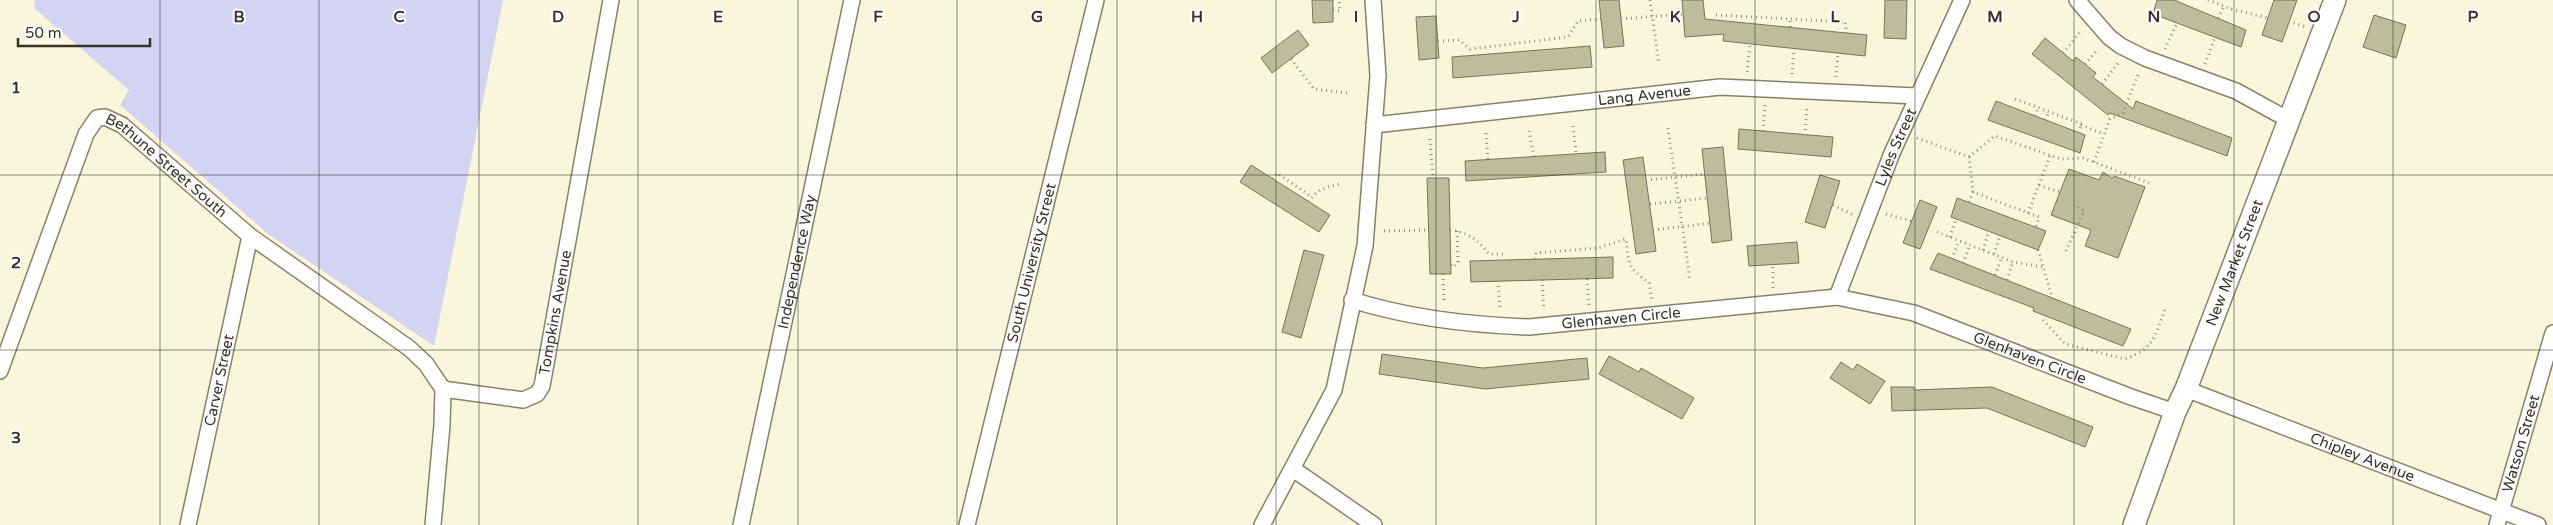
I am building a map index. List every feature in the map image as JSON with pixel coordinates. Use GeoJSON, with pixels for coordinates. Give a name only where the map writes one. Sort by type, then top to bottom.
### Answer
{"type":"FeatureCollection","features":[{"type":"Feature","properties":{"kind":"street","name":"Tompkins Avenue"},"geometry":{"type":"LineString","coordinates":[[443,389],[523,400],[537,394],[542,386],[611,0]]}},
{"type":"Feature","properties":{"kind":"street","name":"Independence Way"},"geometry":{"type":"LineString","coordinates":[[741,525],[852,0]]}},
{"type":"Feature","properties":{"kind":"street","name":"South University Street"},"geometry":{"type":"LineString","coordinates":[[967,525],[1096,0]]}},
{"type":"Feature","properties":{"kind":"street"},"geometry":{"type":"LineString","coordinates":[[1262,525],[1334,390],[1365,246],[1378,76],[1373,0]]}},
{"type":"Feature","properties":{"kind":"street","name":"Lyles Street"},"geometry":{"type":"LineString","coordinates":[[1837,297],[1864,221],[1962,0]]}},
{"type":"Feature","properties":{"kind":"street"},"geometry":{"type":"LineString","coordinates":[[2077,0],[2109,36],[2121,46],[2145,58],[2236,91],[2289,120]]}},
{"type":"Feature","properties":{"kind":"street","name":"New Market Street"},"geometry":{"type":"LineString","coordinates":[[2134,525],[2175,412],[2186,389],[2336,0]]}},
{"type":"Feature","properties":{"kind":"street","name":"Lang Avenue"},"geometry":{"type":"LineString","coordinates":[[1374,125],[1720,87],[1918,96]]}},
{"type":"Feature","properties":{"kind":"street","name":"Bethune Street South"},"geometry":{"type":"LineString","coordinates":[[0,371],[86,134],[98,118],[105,117],[122,125],[250,236],[409,348],[426,364],[443,389]]}},
{"type":"Feature","properties":{"kind":"street","name":"Carver Street"},"geometry":{"type":"LineString","coordinates":[[188,525],[250,236]]}},
{"type":"Feature","properties":{"kind":"street","name":"Glenhaven Circle"},"geometry":{"type":"LineString","coordinates":[[1352,300],[1390,312],[1497,326],[1529,327],[1837,297],[1914,313],[2131,397],[2175,412]]}},
{"type":"Feature","properties":{"kind":"street","name":"Watson Street"},"geometry":{"type":"LineString","coordinates":[[2499,518],[2553,333]]}},
{"type":"Feature","properties":{"kind":"street"},"geometry":{"type":"LineString","coordinates":[[433,525],[442,426],[443,389]]}},
{"type":"Feature","properties":{"kind":"street","name":"Chipley Avenue"},"geometry":{"type":"LineString","coordinates":[[2186,389],[2499,518],[2538,525]]}},
{"type":"Feature","properties":{"kind":"street"},"geometry":{"type":"LineString","coordinates":[[1293,469],[1374,525]]}},
{"type":"Feature","properties":{"kind":"path"},"geometry":{"type":"LineString","coordinates":[[1333,10],[1340,11],[1339,0]]}},
{"type":"Feature","properties":{"kind":"path"},"geometry":{"type":"LineString","coordinates":[[1650,0],[1659,64]]}},
{"type":"Feature","properties":{"kind":"path"},"geometry":{"type":"LineString","coordinates":[[2208,0],[2268,18]]}},
{"type":"Feature","properties":{"kind":"path"},"geometry":{"type":"LineString","coordinates":[[2218,18],[2224,6]]}},
{"type":"Feature","properties":{"kind":"path"},"geometry":{"type":"LineString","coordinates":[[1621,19],[1683,14]]}},
{"type":"Feature","properties":{"kind":"path"},"geometry":{"type":"LineString","coordinates":[[1716,15],[1846,22],[1847,33]]}},
{"type":"Feature","properties":{"kind":"path"},"geometry":{"type":"LineString","coordinates":[[1751,17],[1751,23]]}},
{"type":"Feature","properties":{"kind":"path"},"geometry":{"type":"LineString","coordinates":[[1438,41],[1459,40],[1470,49],[1568,37],[1578,21],[1601,19]]}},
{"type":"Feature","properties":{"kind":"path"},"geometry":{"type":"LineString","coordinates":[[1790,19],[1790,27]]}},
{"type":"Feature","properties":{"kind":"path"},"geometry":{"type":"LineString","coordinates":[[2289,21],[2313,30]]}},
{"type":"Feature","properties":{"kind":"path"},"geometry":{"type":"LineString","coordinates":[[2165,49],[2177,23]]}},
{"type":"Feature","properties":{"kind":"path"},"geometry":{"type":"LineString","coordinates":[[2064,53],[2081,31]]}},
{"type":"Feature","properties":{"kind":"path"},"geometry":{"type":"LineString","coordinates":[[2205,64],[2215,37]]}},
{"type":"Feature","properties":{"kind":"path"},"geometry":{"type":"LineString","coordinates":[[1746,73],[1750,44]]}},
{"type":"Feature","properties":{"kind":"path"},"geometry":{"type":"LineString","coordinates":[[1792,75],[1794,49]]}},
{"type":"Feature","properties":{"kind":"path"},"geometry":{"type":"LineString","coordinates":[[2086,64],[2098,49]]}},
{"type":"Feature","properties":{"kind":"path"},"geometry":{"type":"LineString","coordinates":[[1836,77],[1838,53]]}},
{"type":"Feature","properties":{"kind":"path"},"geometry":{"type":"LineString","coordinates":[[1291,59],[1314,89],[1349,93]]}},
{"type":"Feature","properties":{"kind":"path"},"geometry":{"type":"LineString","coordinates":[[2102,84],[2119,62]]}},
{"type":"Feature","properties":{"kind":"path"},"geometry":{"type":"LineString","coordinates":[[2094,162],[2110,119],[2123,113],[2139,72]]}},
{"type":"Feature","properties":{"kind":"path"},"geometry":{"type":"LineString","coordinates":[[2015,99],[2104,134]]}},
{"type":"Feature","properties":{"kind":"path"},"geometry":{"type":"LineString","coordinates":[[1763,131],[1765,104]]}},
{"type":"Feature","properties":{"kind":"path"},"geometry":{"type":"LineString","coordinates":[[1805,134],[1807,105]]}},
{"type":"Feature","properties":{"kind":"path"},"geometry":{"type":"LineString","coordinates":[[2035,116],[2038,108]]}},
{"type":"Feature","properties":{"kind":"path"},"geometry":{"type":"LineString","coordinates":[[2045,120],[2049,112]]}},
{"type":"Feature","properties":{"kind":"path"},"geometry":{"type":"LineString","coordinates":[[2078,132],[2081,125]]}},
{"type":"Feature","properties":{"kind":"path"},"geometry":{"type":"LineString","coordinates":[[1573,126],[1576,154]]}},
{"type":"Feature","properties":{"kind":"path"},"geometry":{"type":"LineString","coordinates":[[1668,128],[1690,280]]}},
{"type":"Feature","properties":{"kind":"path"},"geometry":{"type":"LineString","coordinates":[[1529,131],[1534,156]]}},
{"type":"Feature","properties":{"kind":"path"},"geometry":{"type":"LineString","coordinates":[[1486,133],[1488,160]]}},
{"type":"Feature","properties":{"kind":"path"},"geometry":{"type":"LineString","coordinates":[[1969,157],[1995,136],[2061,160],[2083,158],[2149,184]]}},
{"type":"Feature","properties":{"kind":"path"},"geometry":{"type":"LineString","coordinates":[[1918,138],[1969,157]]}},
{"type":"Feature","properties":{"kind":"path"},"geometry":{"type":"LineString","coordinates":[[1430,139],[1433,178]]}},
{"type":"Feature","properties":{"kind":"path"},"geometry":{"type":"LineString","coordinates":[[2028,213],[2050,156]]}},
{"type":"Feature","properties":{"kind":"path"},"geometry":{"type":"LineString","coordinates":[[1969,157],[1974,192],[1969,202]]}},
{"type":"Feature","properties":{"kind":"path"},"geometry":{"type":"LineString","coordinates":[[1273,178],[1277,173],[1312,197]]}},
{"type":"Feature","properties":{"kind":"path"},"geometry":{"type":"LineString","coordinates":[[1646,180],[1705,174]]}},
{"type":"Feature","properties":{"kind":"path"},"geometry":{"type":"LineString","coordinates":[[1309,202],[1322,189],[1340,184]]}},
{"type":"Feature","properties":{"kind":"path"},"geometry":{"type":"LineString","coordinates":[[2039,186],[2060,192]]}},
{"type":"Feature","properties":{"kind":"path"},"geometry":{"type":"LineString","coordinates":[[1974,192],[2039,217],[2036,227]]}},
{"type":"Feature","properties":{"kind":"path"},"geometry":{"type":"LineString","coordinates":[[1650,204],[1707,198]]}},
{"type":"Feature","properties":{"kind":"path"},"geometry":{"type":"LineString","coordinates":[[1832,205],[1864,221]]}},
{"type":"Feature","properties":{"kind":"path"},"geometry":{"type":"LineString","coordinates":[[2066,251],[2084,211],[2076,206]]}},
{"type":"Feature","properties":{"kind":"path"},"geometry":{"type":"LineString","coordinates":[[1886,214],[1911,221]]}},
{"type":"Feature","properties":{"kind":"path"},"geometry":{"type":"LineString","coordinates":[[1950,237],[1956,219]]}},
{"type":"Feature","properties":{"kind":"path"},"geometry":{"type":"LineString","coordinates":[[1653,230],[1710,222]]}},
{"type":"Feature","properties":{"kind":"path"},"geometry":{"type":"LineString","coordinates":[[1384,232],[1429,230]]}},
{"type":"Feature","properties":{"kind":"path"},"geometry":{"type":"LineString","coordinates":[[1450,230],[1464,232],[1481,244],[1489,254],[1503,254]]}},
{"type":"Feature","properties":{"kind":"path"},"geometry":{"type":"LineString","coordinates":[[1451,265],[1454,267],[1458,262],[1457,231]]}},
{"type":"Feature","properties":{"kind":"path"},"geometry":{"type":"LineString","coordinates":[[1936,232],[2013,262],[2043,267]]}},
{"type":"Feature","properties":{"kind":"path"},"geometry":{"type":"LineString","coordinates":[[1983,250],[1989,232]]}},
{"type":"Feature","properties":{"kind":"path"},"geometry":{"type":"LineString","coordinates":[[1994,254],[2000,236]]}},
{"type":"Feature","properties":{"kind":"path"},"geometry":{"type":"LineString","coordinates":[[1535,259],[1536,253],[1598,248],[1626,239],[1629,265],[1632,270],[1649,282],[1652,300]]}},
{"type":"Feature","properties":{"kind":"path"},"geometry":{"type":"LineString","coordinates":[[1952,258],[1959,241]]}},
{"type":"Feature","properties":{"kind":"path"},"geometry":{"type":"LineString","coordinates":[[1963,263],[1970,245]]}},
{"type":"Feature","properties":{"kind":"path"},"geometry":{"type":"LineString","coordinates":[[2038,250],[2052,297]]}},
{"type":"Feature","properties":{"kind":"path"},"geometry":{"type":"LineString","coordinates":[[1995,275],[2002,258]]}},
{"type":"Feature","properties":{"kind":"path"},"geometry":{"type":"LineString","coordinates":[[2007,280],[2013,262]]}},
{"type":"Feature","properties":{"kind":"path"},"geometry":{"type":"LineString","coordinates":[[1772,304],[1773,265]]}},
{"type":"Feature","properties":{"kind":"path"},"geometry":{"type":"LineString","coordinates":[[1443,274],[1444,303]]}},
{"type":"Feature","properties":{"kind":"path"},"geometry":{"type":"LineString","coordinates":[[1588,279],[1589,307]]}},
{"type":"Feature","properties":{"kind":"path"},"geometry":{"type":"LineString","coordinates":[[1542,280],[1544,311]]}},
{"type":"Feature","properties":{"kind":"path"},"geometry":{"type":"LineString","coordinates":[[1498,281],[1500,309]]}},
{"type":"Feature","properties":{"kind":"path"},"geometry":{"type":"LineString","coordinates":[[2043,320],[2065,344],[2125,359],[2145,349],[2155,339],[2165,309]]}},
{"type":"Feature","properties":{"kind":"shaded area"},"geometry":{"type":"Polygon","coordinates":[[[35,0],[503,0],[434,346],[268,234],[120,105],[129,90],[34,8],[35,0]]]}},
{"type":"Feature","properties":{"kind":"building"},"geometry":{"type":"Polygon","coordinates":[[[1312,0],[1333,0],[1333,22],[1313,23],[1312,0]]]}},
{"type":"Feature","properties":{"kind":"building"},"geometry":{"type":"Polygon","coordinates":[[[1599,0],[1619,0],[1624,46],[1604,48],[1599,0]]]}},
{"type":"Feature","properties":{"kind":"building"},"geometry":{"type":"Polygon","coordinates":[[[1682,0],[1703,0],[1705,19],[1867,35],[1865,56],[1723,41],[1724,34],[1685,37],[1682,0]]]}},
{"type":"Feature","properties":{"kind":"building"},"geometry":{"type":"Polygon","coordinates":[[[1885,0],[1907,0],[1906,39],[1884,38],[1885,0]]]}},
{"type":"Feature","properties":{"kind":"building"},"geometry":{"type":"Polygon","coordinates":[[[2157,0],[2174,0],[2246,30],[2241,47],[2153,14],[2157,0]]]}},
{"type":"Feature","properties":{"kind":"building"},"geometry":{"type":"Polygon","coordinates":[[[2274,0],[2297,0],[2282,42],[2262,35],[2274,0]]]}},
{"type":"Feature","properties":{"kind":"building"},"geometry":{"type":"Polygon","coordinates":[[[2374,15],[2406,25],[2396,58],[2363,47],[2374,15]]]}},
{"type":"Feature","properties":{"kind":"building"},"geometry":{"type":"Polygon","coordinates":[[[1436,16],[1439,58],[1419,60],[1416,17],[1436,16]]]}},
{"type":"Feature","properties":{"kind":"building"},"geometry":{"type":"Polygon","coordinates":[[[1298,30],[1309,45],[1272,73],[1261,58],[1298,30]]]}},
{"type":"Feature","properties":{"kind":"building"},"geometry":{"type":"Polygon","coordinates":[[[2045,38],[2073,61],[2076,57],[2096,73],[2093,77],[2133,109],[2136,101],[2232,138],[2227,156],[2110,113],[2108,115],[2032,54],[2045,38]]]}},
{"type":"Feature","properties":{"kind":"building"},"geometry":{"type":"Polygon","coordinates":[[[1590,46],[1592,67],[1453,78],[1452,57],[1590,46]]]}},
{"type":"Feature","properties":{"kind":"building"},"geometry":{"type":"Polygon","coordinates":[[[1996,101],[2085,135],[2080,153],[1988,120],[1996,101]]]}},
{"type":"Feature","properties":{"kind":"building"},"geometry":{"type":"Polygon","coordinates":[[[1739,129],[1833,137],[1831,157],[1738,149],[1739,129]]]}},
{"type":"Feature","properties":{"kind":"building"},"geometry":{"type":"Polygon","coordinates":[[[1723,147],[1732,240],[1712,243],[1702,149],[1723,147]]]}},
{"type":"Feature","properties":{"kind":"building"},"geometry":{"type":"Polygon","coordinates":[[[1605,152],[1606,172],[1466,181],[1465,161],[1605,152]]]}},
{"type":"Feature","properties":{"kind":"building"},"geometry":{"type":"Polygon","coordinates":[[[1643,157],[1656,251],[1636,254],[1623,160],[1643,157]]]}},
{"type":"Feature","properties":{"kind":"building"},"geometry":{"type":"Polygon","coordinates":[[[1251,165],[1330,215],[1319,232],[1240,182],[1251,165]]]}},
{"type":"Feature","properties":{"kind":"building"},"geometry":{"type":"Polygon","coordinates":[[[2069,169],[2099,180],[2103,172],[2112,178],[2114,176],[2145,187],[2118,258],[2085,246],[2091,230],[2051,215],[2069,169]]]}},
{"type":"Feature","properties":{"kind":"building"},"geometry":{"type":"Polygon","coordinates":[[[1820,175],[1840,181],[1825,228],[1805,222],[1820,175]]]}},
{"type":"Feature","properties":{"kind":"building"},"geometry":{"type":"Polygon","coordinates":[[[1427,178],[1449,178],[1451,274],[1430,274],[1427,178]]]}},
{"type":"Feature","properties":{"kind":"building"},"geometry":{"type":"Polygon","coordinates":[[[1957,198],[2046,231],[2038,250],[1951,217],[1957,198]]]}},
{"type":"Feature","properties":{"kind":"building"},"geometry":{"type":"Polygon","coordinates":[[[1920,200],[1937,207],[1920,249],[1903,243],[1920,200]]]}},
{"type":"Feature","properties":{"kind":"building"},"geometry":{"type":"Polygon","coordinates":[[[1797,242],[1799,263],[1749,266],[1747,246],[1797,242]]]}},
{"type":"Feature","properties":{"kind":"building"},"geometry":{"type":"Polygon","coordinates":[[[1304,250],[1324,255],[1301,338],[1282,332],[1304,250]]]}},
{"type":"Feature","properties":{"kind":"building"},"geometry":{"type":"Polygon","coordinates":[[[1938,253],[2131,329],[2123,346],[2033,311],[2034,308],[1930,269],[1938,253]]]}},
{"type":"Feature","properties":{"kind":"building"},"geometry":{"type":"Polygon","coordinates":[[[1613,257],[1613,278],[1471,282],[1470,261],[1613,257]]]}},
{"type":"Feature","properties":{"kind":"building"},"geometry":{"type":"Polygon","coordinates":[[[1382,354],[1483,368],[1587,358],[1589,379],[1485,389],[1379,374],[1382,354]]]}},
{"type":"Feature","properties":{"kind":"building"},"geometry":{"type":"Polygon","coordinates":[[[1609,356],[1639,372],[1641,368],[1694,398],[1682,419],[1599,374],[1609,356]]]}},
{"type":"Feature","properties":{"kind":"building"},"geometry":{"type":"Polygon","coordinates":[[[1841,362],[1853,370],[1857,364],[1885,381],[1870,404],[1830,378],[1841,362]]]}},
{"type":"Feature","properties":{"kind":"building"},"geometry":{"type":"Polygon","coordinates":[[[1891,387],[1914,387],[1914,390],[1992,387],[2093,427],[2085,447],[1987,408],[1892,411],[1891,387]]]}}]}
